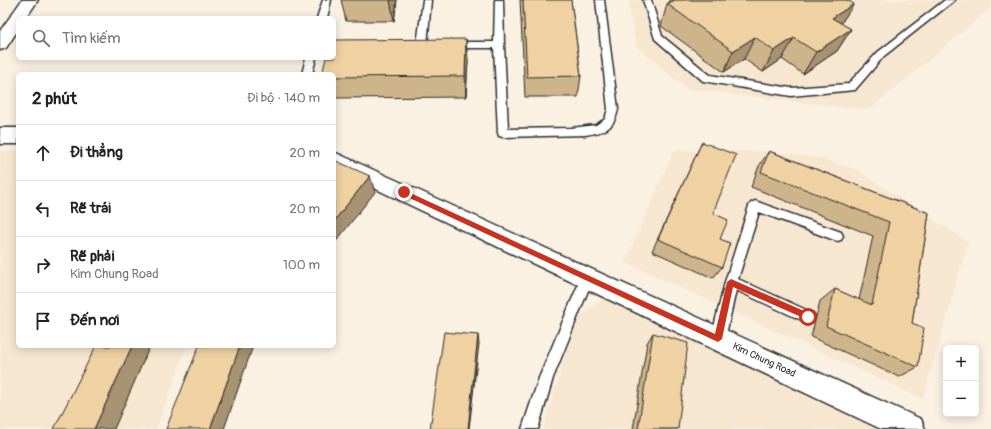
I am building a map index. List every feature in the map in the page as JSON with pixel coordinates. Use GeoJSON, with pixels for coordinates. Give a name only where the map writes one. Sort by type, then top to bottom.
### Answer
{"type":"FeatureCollection","features":[{"type":"Feature","properties":{"kind":"street"},"geometry":{"type":"LineString","coordinates":[[18,16],[28,1]]}},
{"type":"Feature","properties":{"kind":"street"},"geometry":{"type":"LineString","coordinates":[[0,44],[16,19]]}},
{"type":"Feature","properties":{"kind":"street"},"geometry":{"type":"LineString","coordinates":[[0,136],[16,136]]}},
{"type":"Feature","properties":{"kind":"street","name":"Kim Chung Road"},"geometry":{"type":"LineString","coordinates":[[336,161],[911,429]]}},
{"type":"Feature","properties":{"kind":"lane"},"geometry":{"type":"LineString","coordinates":[[323,16],[327,0]]}},
{"type":"Feature","properties":{"kind":"lane"},"geometry":{"type":"LineString","coordinates":[[427,0],[426,45],[499,45]]}},
{"type":"Feature","properties":{"kind":"lane"},"geometry":{"type":"LineString","coordinates":[[499,0],[499,45],[503,133],[586,130],[603,127],[612,118],[613,109],[600,0]]}},
{"type":"Feature","properties":{"kind":"lane"},"geometry":{"type":"LineString","coordinates":[[647,0],[658,37],[707,78],[791,92],[851,87],[882,54],[951,0]]}},
{"type":"Feature","properties":{"kind":"lane"},"geometry":{"type":"LineString","coordinates":[[308,72],[311,60]]}},
{"type":"Feature","properties":{"kind":"lane"},"geometry":{"type":"LineString","coordinates":[[718,339],[731,282],[755,206],[837,236]]}},
{"type":"Feature","properties":{"kind":"lane"},"geometry":{"type":"LineString","coordinates":[[530,429],[546,378],[587,278]]}},
{"type":"Feature","properties":{"kind":"lane"},"geometry":{"type":"LineString","coordinates":[[731,282],[808,317]]}},
{"type":"Feature","properties":{"kind":"shaded area"},"geometry":{"type":"Polygon","coordinates":[[[628,0],[991,0],[991,8],[869,110],[686,89],[636,46],[628,0]]]}},
{"type":"Feature","properties":{"kind":"shaded area"},"geometry":{"type":"Polygon","coordinates":[[[674,150],[765,151],[820,158],[855,169],[968,242],[923,399],[625,262],[674,150]]]}},
{"type":"Feature","properties":{"kind":"shaded area"},"geometry":{"type":"Polygon","coordinates":[[[0,151],[16,151],[16,348],[186,348],[156,429],[0,429],[0,151]]]}},
{"type":"Feature","properties":{"kind":"shaded area"},"geometry":{"type":"Polygon","coordinates":[[[605,299],[880,429],[543,429],[577,317],[605,299]]]}},
{"type":"Feature","properties":{"kind":"building"},"geometry":{"type":"Polygon","coordinates":[[[523,0],[571,0],[581,76],[527,77],[523,0]]]}},
{"type":"Feature","properties":{"kind":"building"},"geometry":{"type":"Polygon","coordinates":[[[675,0],[847,0],[854,4],[832,18],[851,29],[816,52],[794,38],[774,51],[755,37],[733,51],[667,4],[675,0]]]}},
{"type":"Feature","properties":{"kind":"building"},"geometry":{"type":"Polygon","coordinates":[[[466,39],[465,76],[336,77],[336,72],[322,72],[326,60],[336,60],[336,40],[466,39]]]}},
{"type":"Feature","properties":{"kind":"building"},"geometry":{"type":"Polygon","coordinates":[[[702,142],[736,155],[713,213],[728,220],[720,239],[730,243],[722,267],[658,239],[702,142]]]}},
{"type":"Feature","properties":{"kind":"building"},"geometry":{"type":"Polygon","coordinates":[[[769,151],[929,213],[912,323],[924,328],[918,367],[826,326],[835,289],[872,305],[889,222],[761,172],[769,151]]]}},
{"type":"Feature","properties":{"kind":"building"},"geometry":{"type":"Polygon","coordinates":[[[336,161],[370,176],[336,218],[336,161]]]}},
{"type":"Feature","properties":{"kind":"building"},"geometry":{"type":"Polygon","coordinates":[[[444,332],[478,335],[468,429],[430,429],[444,332]]]}},
{"type":"Feature","properties":{"kind":"building"},"geometry":{"type":"Polygon","coordinates":[[[653,333],[688,343],[678,429],[638,429],[653,333]]]}},
{"type":"Feature","properties":{"kind":"building"},"geometry":{"type":"Polygon","coordinates":[[[95,348],[131,348],[94,429],[54,429],[95,348]]]}},
{"type":"Feature","properties":{"kind":"building"},"geometry":{"type":"Polygon","coordinates":[[[198,348],[239,348],[210,429],[166,429],[198,348]]]}},
{"type":"Feature","properties":{"kind":"route"},"geometry":{"type":"LineString","coordinates":[[404,192],[718,339],[731,282],[808,317]]}}]}
